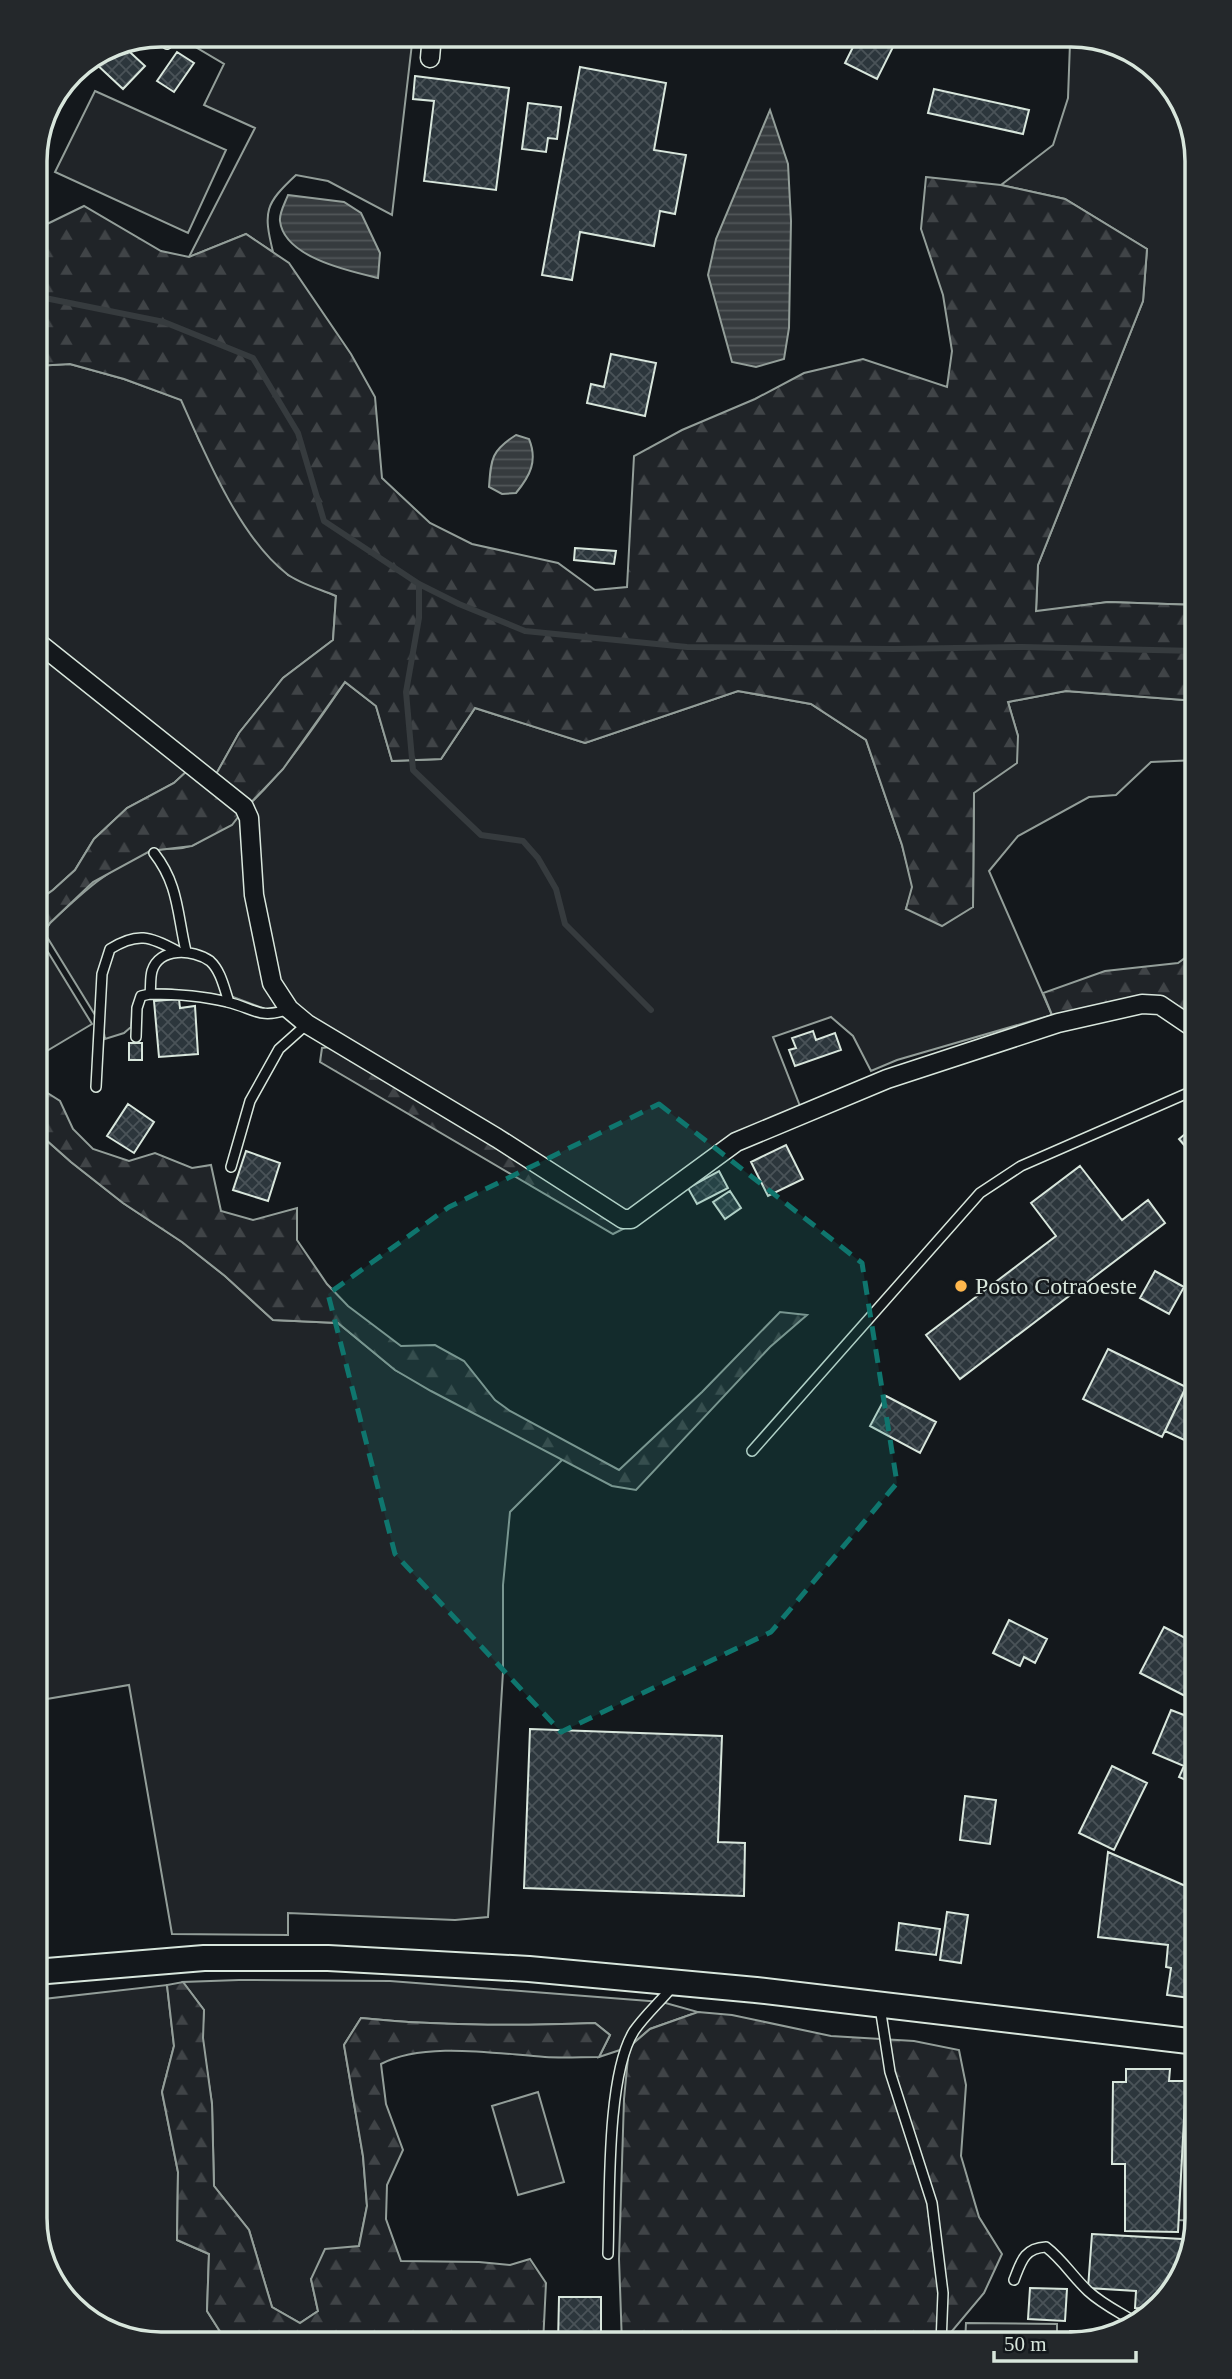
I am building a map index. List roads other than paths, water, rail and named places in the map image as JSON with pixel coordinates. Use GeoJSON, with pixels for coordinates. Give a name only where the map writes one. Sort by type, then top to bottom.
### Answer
{"type":"FeatureCollection","features":[{"type":"Feature","properties":{"kind":"street"},"geometry":{"type":"LineString","coordinates":[[430,58],[431,47]]}},
{"type":"Feature","properties":{"kind":"street"},"geometry":{"type":"LineString","coordinates":[[47,650],[244,807],[248,818],[254,895],[272,983],[289,1009],[307,1024],[496,1138],[623,1219],[631,1219],[736,1142],[887,1079],[1058,1023],[1142,1004],[1160,1005],[1185,1022]]}},
{"type":"Feature","properties":{"kind":"street"},"geometry":{"type":"LineString","coordinates":[[47,1971],[204,1958],[328,1958],[529,1969],[676,1982],[1185,2041]]}},
{"type":"Feature","properties":{"kind":"lane"},"geometry":{"type":"LineString","coordinates":[[154,853],[170,876],[181,951]]}},
{"type":"Feature","properties":{"kind":"lane"},"geometry":{"type":"LineString","coordinates":[[96,1087],[102,974],[110,948],[129,937],[155,939],[209,961],[220,974],[229,1002]]}},
{"type":"Feature","properties":{"kind":"lane"},"geometry":{"type":"LineString","coordinates":[[150,994],[152,970],[159,959],[181,951]]}},
{"type":"Feature","properties":{"kind":"lane"},"geometry":{"type":"LineString","coordinates":[[136,1037],[137,1008],[141,996],[150,994],[229,1002],[262,1014],[274,1014],[289,1009]]}},
{"type":"Feature","properties":{"kind":"lane"},"geometry":{"type":"LineString","coordinates":[[231,1167],[250,1101],[279,1049],[307,1024]]}},
{"type":"Feature","properties":{"kind":"lane"},"geometry":{"type":"LineString","coordinates":[[752,1451],[981,1193],[1020,1166],[1185,1094]]}},
{"type":"Feature","properties":{"kind":"lane"},"geometry":{"type":"LineString","coordinates":[[608,2254],[614,2100],[622,2063],[633,2032],[676,1982]]}},
{"type":"Feature","properties":{"kind":"lane"},"geometry":{"type":"LineString","coordinates":[[880,2005],[890,2072],[932,2203],[943,2294],[941,2332]]}},
{"type":"Feature","properties":{"kind":"lane"},"geometry":{"type":"LineString","coordinates":[[1014,2280],[1023,2256],[1035,2247],[1046,2247],[1061,2259],[1087,2291],[1127,2317]]}},
{"type":"Feature","properties":{"kind":"waterway"},"geometry":{"type":"LineString","coordinates":[[47,298],[164,322],[253,358],[298,433],[324,521],[419,584],[525,631],[687,647],[1023,647],[1185,651]]}},
{"type":"Feature","properties":{"kind":"waterway"},"geometry":{"type":"LineString","coordinates":[[419,584],[419,618],[406,692],[413,770],[481,835],[523,841],[538,858],[556,889],[565,924],[651,1010]]}},
{"type":"Feature","properties":{"kind":"place","name":"Posto Cotraoeste"},"geometry":{"type":"Point","coordinates":[961,1286]}}]}
